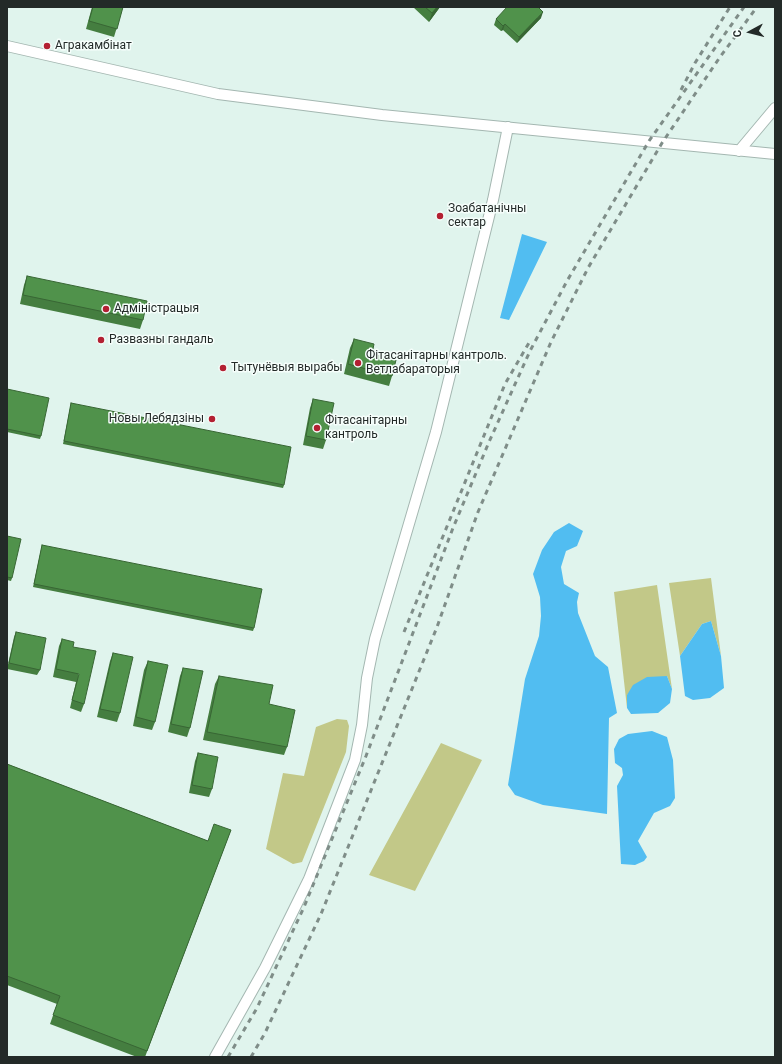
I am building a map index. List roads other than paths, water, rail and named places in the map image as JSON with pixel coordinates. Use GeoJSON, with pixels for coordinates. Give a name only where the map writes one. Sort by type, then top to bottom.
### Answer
{"type":"FeatureCollection","features":[{"type":"Feature","properties":{"kind":"street"},"geometry":{"type":"LineString","coordinates":[[7,46],[218,94],[382,115],[775,154]]}},
{"type":"Feature","properties":{"kind":"street"},"geometry":{"type":"LineString","coordinates":[[739,151],[775,108]]}},
{"type":"Feature","properties":{"kind":"street"},"geometry":{"type":"LineString","coordinates":[[215,1057],[265,968],[309,879],[355,760],[362,725],[367,678],[375,639],[438,425],[491,207],[508,127]]}},
{"type":"Feature","properties":{"kind":"water"},"geometry":{"type":"Polygon","coordinates":[[[522,234],[547,242],[509,320],[500,318],[522,234]]]}},
{"type":"Feature","properties":{"kind":"water"},"geometry":{"type":"Polygon","coordinates":[[[569,523],[583,531],[577,546],[566,551],[561,567],[564,584],[579,593],[577,602],[578,613],[595,656],[608,667],[617,713],[609,718],[607,814],[543,805],[515,795],[508,785],[525,679],[539,636],[541,616],[540,597],[533,574],[542,550],[554,532],[569,523]]]}},
{"type":"Feature","properties":{"kind":"water"},"geometry":{"type":"Polygon","coordinates":[[[711,621],[721,656],[724,688],[710,698],[693,700],[685,696],[680,656],[702,624],[711,621]]]}},
{"type":"Feature","properties":{"kind":"water"},"geometry":{"type":"Polygon","coordinates":[[[667,676],[672,689],[670,703],[658,713],[631,714],[627,708],[627,695],[633,685],[647,677],[667,676]]]}},
{"type":"Feature","properties":{"kind":"water"},"geometry":{"type":"Polygon","coordinates":[[[652,731],[667,737],[673,760],[675,798],[670,806],[654,813],[638,841],[647,857],[644,861],[635,865],[621,864],[617,786],[623,775],[622,768],[615,763],[614,749],[619,739],[628,734],[652,731]]]}},
{"type":"Feature","properties":{"kind":"railway"},"geometry":{"type":"LineString","coordinates":[[681,90],[695,63],[730,7]]}},
{"type":"Feature","properties":{"kind":"railway"},"geometry":{"type":"LineString","coordinates":[[228,1057],[257,1008],[304,907],[366,756],[453,528],[489,442],[530,351],[567,281],[649,141],[744,7]]}},
{"type":"Feature","properties":{"kind":"railway"},"geometry":{"type":"LineString","coordinates":[[251,1057],[265,1033],[321,914],[437,627],[478,512],[551,342],[588,268],[662,143],[720,57],[757,7]]}},
{"type":"Feature","properties":{"kind":"railway"},"geometry":{"type":"LineString","coordinates":[[404,632],[505,384],[530,341]]}},
{"type":"Feature","properties":{"kind":"place","name":"Агракамбінат"},"geometry":{"type":"Point","coordinates":[47,46]}},
{"type":"Feature","properties":{"kind":"place","name":"Зоабатанічны сектар"},"geometry":{"type":"Point","coordinates":[440,216]}},
{"type":"Feature","properties":{"kind":"place","name":"Адміністрацыя"},"geometry":{"type":"Point","coordinates":[106,309]}},
{"type":"Feature","properties":{"kind":"place","name":"Развазны гандаль"},"geometry":{"type":"Point","coordinates":[101,340]}},
{"type":"Feature","properties":{"kind":"place","name":"Фітасанітарны кантроль. Ветлабараторыя"},"geometry":{"type":"Point","coordinates":[358,363]}},
{"type":"Feature","properties":{"kind":"place","name":"Тытунёвыя вырабы"},"geometry":{"type":"Point","coordinates":[223,368]}},
{"type":"Feature","properties":{"kind":"place","name":"Новы Лебядзіны"},"geometry":{"type":"Point","coordinates":[212,419]}},
{"type":"Feature","properties":{"kind":"place","name":"Фітасанітарны кантроль"},"geometry":{"type":"Point","coordinates":[317,428]}}]}
